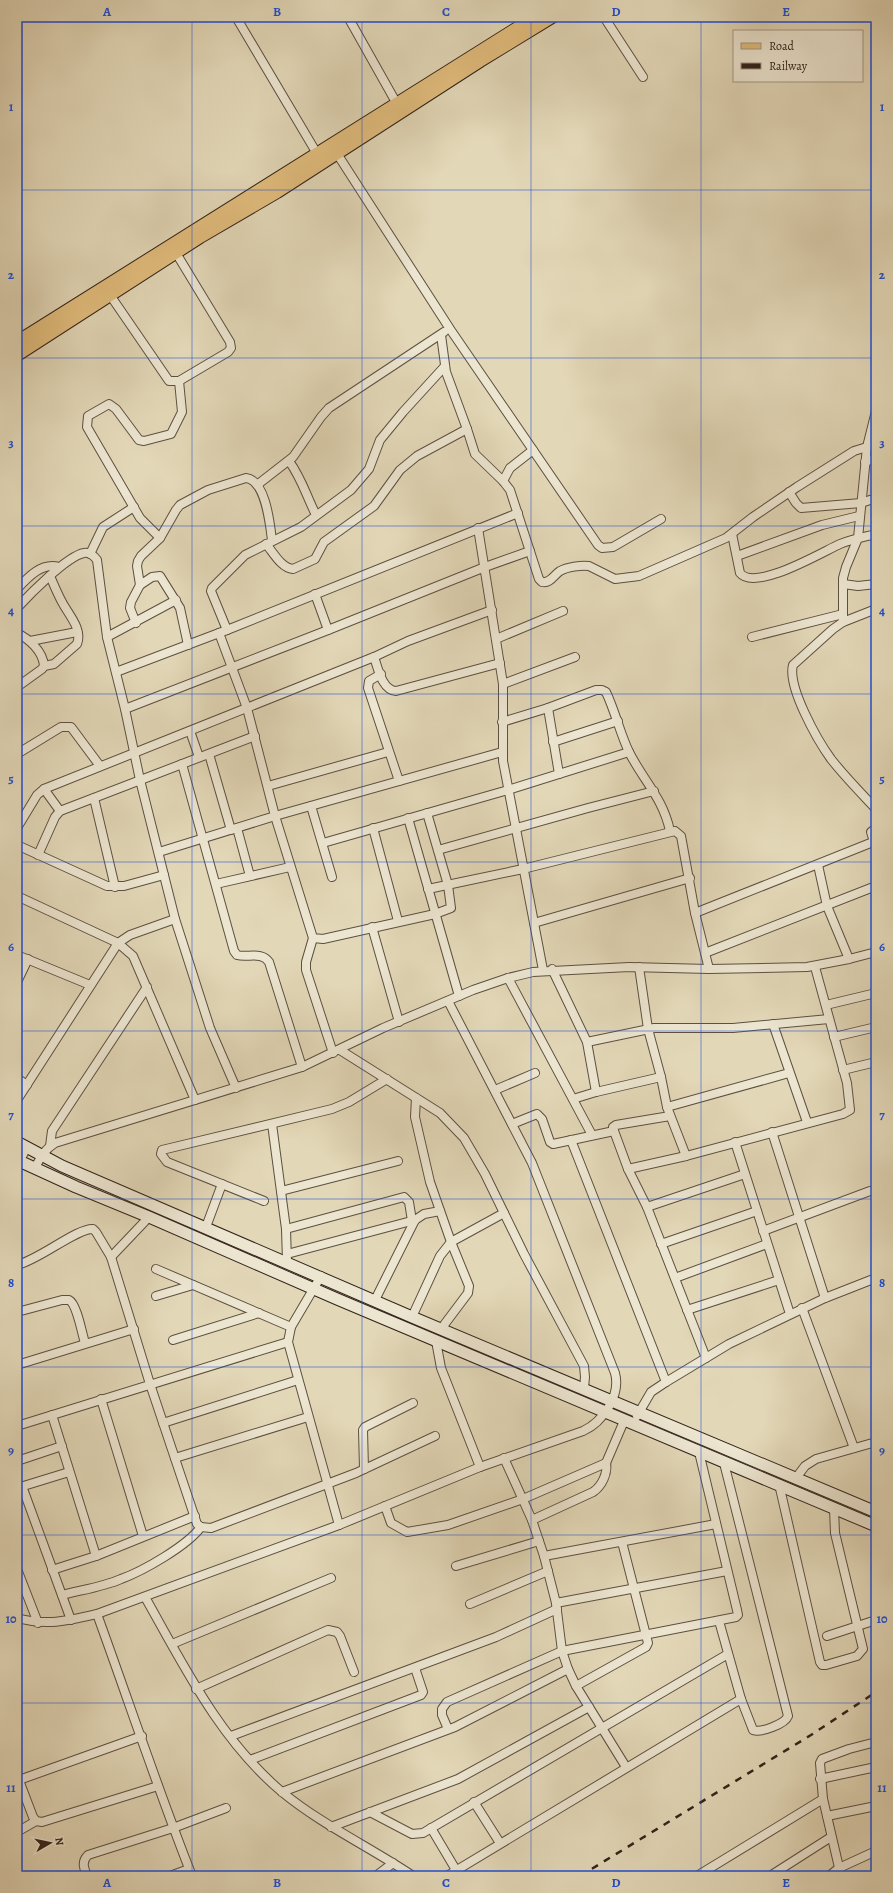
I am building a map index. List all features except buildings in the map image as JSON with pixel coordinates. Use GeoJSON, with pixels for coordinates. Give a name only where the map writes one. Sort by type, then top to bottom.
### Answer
{"type":"FeatureCollection","features":[{"type":"Feature","properties":{"kind":"main road"},"geometry":{"type":"LineString","coordinates":[[334,149],[397,104],[535,17]]}},
{"type":"Feature","properties":{"kind":"main road"},"geometry":{"type":"LineString","coordinates":[[17,342],[238,208],[277,192],[319,157],[549,18]]}},
{"type":"Feature","properties":{"kind":"main road"},"geometry":{"type":"LineString","coordinates":[[17,355],[176,253],[238,208]]}},
{"type":"Feature","properties":{"kind":"main road"},"geometry":{"type":"LineString","coordinates":[[17,1142],[62,1166],[206,1227],[287,1258],[321,1276],[412,1317],[876,1512]]}},
{"type":"Feature","properties":{"kind":"main road"},"geometry":{"type":"LineString","coordinates":[[18,1162],[149,1217],[313,1289],[876,1526]]}},
{"type":"Feature","properties":{"kind":"street"},"geometry":{"type":"LineString","coordinates":[[236,17],[319,157]]}},
{"type":"Feature","properties":{"kind":"street"},"geometry":{"type":"LineString","coordinates":[[348,17],[397,104]]}},
{"type":"Feature","properties":{"kind":"street"},"geometry":{"type":"LineString","coordinates":[[604,17],[643,77]]}},
{"type":"Feature","properties":{"kind":"street"},"geometry":{"type":"LineString","coordinates":[[334,149],[450,329],[598,544],[602,548],[613,547],[661,520]]}},
{"type":"Feature","properties":{"kind":"street"},"geometry":{"type":"LineString","coordinates":[[110,295],[169,381],[179,381],[228,352],[231,348],[230,342],[176,253]]}},
{"type":"Feature","properties":{"kind":"street"},"geometry":{"type":"LineString","coordinates":[[257,485],[289,461],[329,408],[450,329]]}},
{"type":"Feature","properties":{"kind":"street"},"geometry":{"type":"LineString","coordinates":[[440,335],[445,366],[468,429],[472,449],[478,459],[503,480],[510,490],[542,582],[549,581],[563,569],[584,566],[614,579],[639,576],[732,534],[753,516],[789,492],[854,451],[867,447]]}},
{"type":"Feature","properties":{"kind":"street"},"geometry":{"type":"LineString","coordinates":[[445,366],[402,412],[380,440],[366,475],[351,490],[301,527],[269,542],[240,559],[212,588],[211,591],[232,668],[247,708],[255,736],[275,816],[313,938],[306,962],[306,970],[337,1052],[387,1079],[440,1113],[464,1138],[584,1366],[584,1388]]}},
{"type":"Feature","properties":{"kind":"street"},"geometry":{"type":"LineString","coordinates":[[160,538],[145,524],[134,507],[87,427],[86,419],[105,405],[109,404],[116,409],[139,440],[144,441],[168,436],[173,432],[182,412],[179,381]]}},
{"type":"Feature","properties":{"kind":"street"},"geometry":{"type":"LineString","coordinates":[[876,411],[867,447],[860,503],[858,538],[846,568],[843,584],[843,618],[793,665],[791,678],[802,708],[827,753],[876,809]]}},
{"type":"Feature","properties":{"kind":"street"},"geometry":{"type":"LineString","coordinates":[[140,585],[137,566],[141,556],[160,538],[180,505],[214,488],[246,478],[255,481],[267,508],[269,542],[282,564],[289,568],[293,568],[315,559],[324,542],[374,506],[400,470],[422,453],[468,429]]}},
{"type":"Feature","properties":{"kind":"street"},"geometry":{"type":"LineString","coordinates":[[503,480],[510,468],[533,450]]}},
{"type":"Feature","properties":{"kind":"street"},"geometry":{"type":"LineString","coordinates":[[865,462],[876,458]]}},
{"type":"Feature","properties":{"kind":"street"},"geometry":{"type":"LineString","coordinates":[[289,461],[299,475],[307,497],[316,515]]}},
{"type":"Feature","properties":{"kind":"street"},"geometry":{"type":"LineString","coordinates":[[789,492],[801,508],[860,503],[876,498]]}},
{"type":"Feature","properties":{"kind":"street"},"geometry":{"type":"LineString","coordinates":[[90,554],[103,527],[134,507]]}},
{"type":"Feature","properties":{"kind":"street"},"geometry":{"type":"LineString","coordinates":[[116,672],[223,632],[518,513]]}},
{"type":"Feature","properties":{"kind":"street"},"geometry":{"type":"LineString","coordinates":[[737,556],[822,525],[860,516]]}},
{"type":"Feature","properties":{"kind":"street"},"geometry":{"type":"LineString","coordinates":[[478,528],[503,684],[502,752],[515,828],[534,923],[548,970],[587,1042],[596,1092]]}},
{"type":"Feature","properties":{"kind":"street"},"geometry":{"type":"LineString","coordinates":[[732,534],[740,573],[743,576],[750,578],[769,575],[788,569],[839,544],[876,534]]}},
{"type":"Feature","properties":{"kind":"street"},"geometry":{"type":"LineString","coordinates":[[125,709],[328,630],[485,566],[530,551]]}},
{"type":"Feature","properties":{"kind":"street"},"geometry":{"type":"LineString","coordinates":[[17,608],[59,567],[82,554],[90,554],[95,557],[98,564],[107,637],[125,709],[140,780],[175,919],[210,1028],[236,1088]]}},
{"type":"Feature","properties":{"kind":"street"},"geometry":{"type":"LineString","coordinates":[[17,589],[28,577],[43,567],[52,565],[59,567]]}},
{"type":"Feature","properties":{"kind":"street"},"geometry":{"type":"LineString","coordinates":[[17,687],[44,666],[54,664],[77,644],[78,641],[74,621],[62,604],[50,576]]}},
{"type":"Feature","properties":{"kind":"street"},"geometry":{"type":"LineString","coordinates":[[136,623],[130,608],[130,602],[140,585],[152,577],[160,576],[180,608],[188,645]]}},
{"type":"Feature","properties":{"kind":"street"},"geometry":{"type":"LineString","coordinates":[[843,584],[858,586],[876,584]]}},
{"type":"Feature","properties":{"kind":"street"},"geometry":{"type":"LineString","coordinates":[[315,594],[328,630]]}},
{"type":"Feature","properties":{"kind":"street"},"geometry":{"type":"LineString","coordinates":[[107,637],[136,623],[176,600]]}},
{"type":"Feature","properties":{"kind":"street"},"geometry":{"type":"LineString","coordinates":[[752,637],[843,618],[876,609]]}},
{"type":"Feature","properties":{"kind":"street"},"geometry":{"type":"LineString","coordinates":[[17,828],[37,795],[44,789],[374,657],[408,641],[492,610]]}},
{"type":"Feature","properties":{"kind":"street"},"geometry":{"type":"LineString","coordinates":[[496,639],[563,611]]}},
{"type":"Feature","properties":{"kind":"street"},"geometry":{"type":"LineString","coordinates":[[30,641],[77,632]]}},
{"type":"Feature","properties":{"kind":"street"},"geometry":{"type":"LineString","coordinates":[[17,633],[30,641],[42,656],[44,666]]}},
{"type":"Feature","properties":{"kind":"street"},"geometry":{"type":"LineString","coordinates":[[374,657],[388,688],[396,691],[500,664]]}},
{"type":"Feature","properties":{"kind":"street"},"geometry":{"type":"LineString","coordinates":[[503,684],[575,657]]}},
{"type":"Feature","properties":{"kind":"street"},"geometry":{"type":"LineString","coordinates":[[381,674],[372,678],[368,684],[388,752],[399,781]]}},
{"type":"Feature","properties":{"kind":"street"},"geometry":{"type":"LineString","coordinates":[[502,722],[602,690],[606,692],[629,752],[654,791],[666,815],[670,831]]}},
{"type":"Feature","properties":{"kind":"street"},"geometry":{"type":"LineString","coordinates":[[548,708],[559,774]]}},
{"type":"Feature","properties":{"kind":"street"},"geometry":{"type":"LineString","coordinates":[[553,742],[618,721]]}},
{"type":"Feature","properties":{"kind":"street"},"geometry":{"type":"LineString","coordinates":[[17,754],[61,727],[67,726],[71,727],[100,766]]}},
{"type":"Feature","properties":{"kind":"street"},"geometry":{"type":"LineString","coordinates":[[190,731],[199,757]]}},
{"type":"Feature","properties":{"kind":"street"},"geometry":{"type":"LineString","coordinates":[[38,855],[54,817],[60,811],[255,736]]}},
{"type":"Feature","properties":{"kind":"street"},"geometry":{"type":"LineString","coordinates":[[268,786],[388,752]]}},
{"type":"Feature","properties":{"kind":"street"},"geometry":{"type":"LineString","coordinates":[[159,852],[275,816],[502,752]]}},
{"type":"Feature","properties":{"kind":"street"},"geometry":{"type":"LineString","coordinates":[[323,843],[508,790],[629,752]]}},
{"type":"Feature","properties":{"kind":"street"},"geometry":{"type":"LineString","coordinates":[[209,754],[250,876]]}},
{"type":"Feature","properties":{"kind":"street"},"geometry":{"type":"LineString","coordinates":[[182,764],[234,951],[237,956],[262,956],[269,962],[302,1067]]}},
{"type":"Feature","properties":{"kind":"street"},"geometry":{"type":"LineString","coordinates":[[44,789],[60,811]]}},
{"type":"Feature","properties":{"kind":"street"},"geometry":{"type":"LineString","coordinates":[[438,850],[654,791]]}},
{"type":"Feature","properties":{"kind":"street"},"geometry":{"type":"LineString","coordinates":[[94,798],[116,887]]}},
{"type":"Feature","properties":{"kind":"street"},"geometry":{"type":"LineString","coordinates":[[311,806],[332,877]]}},
{"type":"Feature","properties":{"kind":"street"},"geometry":{"type":"LineString","coordinates":[[313,938],[323,939],[435,914],[451,908],[448,885],[426,813]]}},
{"type":"Feature","properties":{"kind":"street"},"geometry":{"type":"LineString","coordinates":[[408,818],[459,996]]}},
{"type":"Feature","properties":{"kind":"street"},"geometry":{"type":"LineString","coordinates":[[374,828],[398,922]]}},
{"type":"Feature","properties":{"kind":"street"},"geometry":{"type":"LineString","coordinates":[[695,913],[874,845],[871,832],[876,828]]}},
{"type":"Feature","properties":{"kind":"street"},"geometry":{"type":"LineString","coordinates":[[428,889],[523,869],[670,831],[678,833],[690,878],[695,913],[709,969]]}},
{"type":"Feature","properties":{"kind":"street"},"geometry":{"type":"LineString","coordinates":[[17,846],[107,886],[116,887],[164,875]]}},
{"type":"Feature","properties":{"kind":"street"},"geometry":{"type":"LineString","coordinates":[[818,865],[827,906],[850,959]]}},
{"type":"Feature","properties":{"kind":"street"},"geometry":{"type":"LineString","coordinates":[[216,884],[290,867]]}},
{"type":"Feature","properties":{"kind":"street"},"geometry":{"type":"LineString","coordinates":[[534,923],[690,878]]}},
{"type":"Feature","properties":{"kind":"street"},"geometry":{"type":"LineString","coordinates":[[705,953],[876,886]]}},
{"type":"Feature","properties":{"kind":"street"},"geometry":{"type":"LineString","coordinates":[[17,896],[118,943],[133,956],[195,1100]]}},
{"type":"Feature","properties":{"kind":"street"},"geometry":{"type":"LineString","coordinates":[[17,1100],[118,943],[130,935],[175,919]]}},
{"type":"Feature","properties":{"kind":"street"},"geometry":{"type":"LineString","coordinates":[[372,927],[399,1022]]}},
{"type":"Feature","properties":{"kind":"street"},"geometry":{"type":"LineString","coordinates":[[35,1168],[42,1155],[50,1146],[302,1067],[459,996],[508,978],[548,970],[639,967],[709,969],[815,967],[876,952]]}},
{"type":"Feature","properties":{"kind":"street"},"geometry":{"type":"LineString","coordinates":[[17,955],[90,985]]}},
{"type":"Feature","properties":{"kind":"street"},"geometry":{"type":"LineString","coordinates":[[17,982],[28,959]]}},
{"type":"Feature","properties":{"kind":"street"},"geometry":{"type":"LineString","coordinates":[[639,967],[648,1029],[661,1077],[667,1107],[686,1156]]}},
{"type":"Feature","properties":{"kind":"street"},"geometry":{"type":"LineString","coordinates":[[628,1169],[686,1156],[807,1122],[843,1114],[850,1110],[843,1070],[815,967]]}},
{"type":"Feature","properties":{"kind":"street"},"geometry":{"type":"LineString","coordinates":[[508,978],[592,1135]]}},
{"type":"Feature","properties":{"kind":"street"},"geometry":{"type":"LineString","coordinates":[[50,1146],[52,1131],[147,987]]}},
{"type":"Feature","properties":{"kind":"street"},"geometry":{"type":"LineString","coordinates":[[826,1005],[876,993]]}},
{"type":"Feature","properties":{"kind":"street"},"geometry":{"type":"LineString","coordinates":[[17,1618],[38,1623],[56,1623],[97,1614],[339,1525],[480,1467],[583,1431],[595,1424],[605,1412],[612,1400],[617,1384],[615,1373],[532,1164],[448,1001]]}},
{"type":"Feature","properties":{"kind":"street"},"geometry":{"type":"LineString","coordinates":[[587,1042],[648,1029],[733,1028],[829,1019]]}},
{"type":"Feature","properties":{"kind":"street"},"geometry":{"type":"LineString","coordinates":[[772,1024],[807,1122]]}},
{"type":"Feature","properties":{"kind":"street"},"geometry":{"type":"LineString","coordinates":[[834,1037],[876,1027]]}},
{"type":"Feature","properties":{"kind":"street"},"geometry":{"type":"LineString","coordinates":[[843,1070],[876,1062]]}},
{"type":"Feature","properties":{"kind":"street"},"geometry":{"type":"LineString","coordinates":[[495,1090],[535,1073]]}},
{"type":"Feature","properties":{"kind":"street"},"geometry":{"type":"LineString","coordinates":[[667,1107],[789,1073]]}},
{"type":"Feature","properties":{"kind":"street"},"geometry":{"type":"LineString","coordinates":[[573,1099],[596,1092],[661,1077]]}},
{"type":"Feature","properties":{"kind":"street"},"geometry":{"type":"LineString","coordinates":[[17,1078],[27,1085]]}},
{"type":"Feature","properties":{"kind":"street"},"geometry":{"type":"LineString","coordinates":[[264,1201],[167,1162],[160,1154],[162,1150],[341,1106],[387,1079]]}},
{"type":"Feature","properties":{"kind":"street"},"geometry":{"type":"LineString","coordinates":[[416,1098],[415,1117],[430,1182],[451,1242],[469,1286],[468,1293],[441,1329]]}},
{"type":"Feature","properties":{"kind":"street"},"geometry":{"type":"LineString","coordinates":[[512,1124],[537,1114],[542,1119],[550,1142],[557,1143],[614,1131]]}},
{"type":"Feature","properties":{"kind":"street"},"geometry":{"type":"LineString","coordinates":[[670,1116],[616,1125],[613,1127],[628,1169],[648,1207],[706,1358]]}},
{"type":"Feature","properties":{"kind":"street"},"geometry":{"type":"LineString","coordinates":[[272,1124],[286,1229],[287,1258],[414,1220],[424,1214],[440,1210]]}},
{"type":"Feature","properties":{"kind":"street"},"geometry":{"type":"LineString","coordinates":[[772,1132],[825,1298]]}},
{"type":"Feature","properties":{"kind":"street"},"geometry":{"type":"LineString","coordinates":[[571,1140],[666,1382]]}},
{"type":"Feature","properties":{"kind":"street"},"geometry":{"type":"LineString","coordinates":[[735,1142],[790,1314]]}},
{"type":"Feature","properties":{"kind":"street"},"geometry":{"type":"LineString","coordinates":[[18,1162],[27,1147]]}},
{"type":"Feature","properties":{"kind":"street"},"geometry":{"type":"LineString","coordinates":[[281,1191],[398,1161]]}},
{"type":"Feature","properties":{"kind":"street"},"geometry":{"type":"LineString","coordinates":[[648,1207],[745,1174]]}},
{"type":"Feature","properties":{"kind":"street"},"geometry":{"type":"LineString","coordinates":[[206,1227],[222,1184]]}},
{"type":"Feature","properties":{"kind":"street"},"geometry":{"type":"LineString","coordinates":[[763,1231],[870,1191]]}},
{"type":"Feature","properties":{"kind":"street"},"geometry":{"type":"LineString","coordinates":[[286,1229],[404,1197],[409,1202],[414,1220],[375,1300]]}},
{"type":"Feature","properties":{"kind":"street"},"geometry":{"type":"LineString","coordinates":[[661,1244],[757,1211]]}},
{"type":"Feature","properties":{"kind":"street"},"geometry":{"type":"LineString","coordinates":[[412,1317],[440,1256],[451,1242],[504,1213]]}},
{"type":"Feature","properties":{"kind":"street"},"geometry":{"type":"LineString","coordinates":[[111,1257],[149,1217]]}},
{"type":"Feature","properties":{"kind":"street"},"geometry":{"type":"LineString","coordinates":[[17,1265],[36,1258],[88,1229],[93,1229],[96,1232],[111,1257],[150,1384],[200,1527]]}},
{"type":"Feature","properties":{"kind":"street"},"geometry":{"type":"LineString","coordinates":[[674,1278],[767,1244]]}},
{"type":"Feature","properties":{"kind":"street"},"geometry":{"type":"LineString","coordinates":[[156,1269],[291,1327]]}},
{"type":"Feature","properties":{"kind":"street"},"geometry":{"type":"LineString","coordinates":[[321,1276],[291,1327],[288,1342],[339,1525]]}},
{"type":"Feature","properties":{"kind":"street"},"geometry":{"type":"LineString","coordinates":[[532,1520],[598,1489],[606,1472],[606,1463],[629,1423],[639,1412],[647,1397],[666,1382],[729,1344],[802,1308],[876,1278]]}},
{"type":"Feature","properties":{"kind":"street"},"geometry":{"type":"LineString","coordinates":[[687,1310],[779,1280]]}},
{"type":"Feature","properties":{"kind":"street"},"geometry":{"type":"LineString","coordinates":[[156,1296],[193,1285]]}},
{"type":"Feature","properties":{"kind":"street"},"geometry":{"type":"LineString","coordinates":[[17,1312],[62,1300],[69,1300],[73,1304],[76,1311],[85,1343]]}},
{"type":"Feature","properties":{"kind":"street"},"geometry":{"type":"LineString","coordinates":[[802,1308],[854,1448]]}},
{"type":"Feature","properties":{"kind":"street"},"geometry":{"type":"LineString","coordinates":[[173,1340],[259,1313]]}},
{"type":"Feature","properties":{"kind":"street"},"geometry":{"type":"LineString","coordinates":[[17,1365],[134,1329]]}},
{"type":"Feature","properties":{"kind":"street"},"geometry":{"type":"LineString","coordinates":[[436,1341],[441,1368],[480,1467]]}},
{"type":"Feature","properties":{"kind":"street"},"geometry":{"type":"LineString","coordinates":[[18,1424],[52,1415],[288,1342]]}},
{"type":"Feature","properties":{"kind":"street"},"geometry":{"type":"LineString","coordinates":[[163,1423],[298,1380]]}},
{"type":"Feature","properties":{"kind":"street"},"geometry":{"type":"LineString","coordinates":[[101,1400],[143,1536]]}},
{"type":"Feature","properties":{"kind":"street"},"geometry":{"type":"LineString","coordinates":[[364,1469],[365,1427],[412,1403]]}},
{"type":"Feature","properties":{"kind":"street"},"geometry":{"type":"LineString","coordinates":[[52,1415],[96,1556]]}},
{"type":"Feature","properties":{"kind":"street"},"geometry":{"type":"LineString","coordinates":[[175,1458],[308,1417]]}},
{"type":"Feature","properties":{"kind":"street"},"geometry":{"type":"LineString","coordinates":[[200,1527],[211,1528],[327,1484],[364,1469],[435,1436]]}},
{"type":"Feature","properties":{"kind":"street"},"geometry":{"type":"LineString","coordinates":[[796,1478],[804,1466],[810,1462],[876,1442]]}},
{"type":"Feature","properties":{"kind":"street"},"geometry":{"type":"LineString","coordinates":[[17,1461],[62,1446]]}},
{"type":"Feature","properties":{"kind":"street"},"geometry":{"type":"LineString","coordinates":[[448,1729],[442,1715],[442,1709],[447,1702],[562,1651],[719,1621],[736,1617],[738,1615],[699,1452]]}},
{"type":"Feature","properties":{"kind":"street"},"geometry":{"type":"LineString","coordinates":[[504,1458],[532,1520],[544,1556],[557,1606],[562,1651],[568,1669],[576,1686],[626,1767]]}},
{"type":"Feature","properties":{"kind":"street"},"geometry":{"type":"LineString","coordinates":[[385,1506],[391,1523],[407,1532],[448,1524],[523,1499],[606,1463]]}},
{"type":"Feature","properties":{"kind":"street"},"geometry":{"type":"LineString","coordinates":[[719,1621],[741,1699],[753,1730],[760,1731],[786,1719],[787,1712],[724,1463]]}},
{"type":"Feature","properties":{"kind":"street"},"geometry":{"type":"LineString","coordinates":[[70,1472],[19,1487],[71,1620]]}},
{"type":"Feature","properties":{"kind":"street"},"geometry":{"type":"LineString","coordinates":[[779,1484],[814,1639],[822,1665],[830,1665],[861,1653],[863,1649],[835,1533],[834,1508]]}},
{"type":"Feature","properties":{"kind":"street"},"geometry":{"type":"LineString","coordinates":[[52,1570],[96,1556],[195,1516]]}},
{"type":"Feature","properties":{"kind":"street"},"geometry":{"type":"LineString","coordinates":[[544,1556],[716,1524]]}},
{"type":"Feature","properties":{"kind":"street"},"geometry":{"type":"LineString","coordinates":[[62,1595],[122,1579],[154,1563],[192,1538],[200,1527]]}},
{"type":"Feature","properties":{"kind":"street"},"geometry":{"type":"LineString","coordinates":[[456,1566],[539,1541]]}},
{"type":"Feature","properties":{"kind":"street"},"geometry":{"type":"LineString","coordinates":[[576,1686],[646,1647],[648,1643],[622,1542]]}},
{"type":"Feature","properties":{"kind":"street"},"geometry":{"type":"LineString","coordinates":[[17,1569],[38,1623]]}},
{"type":"Feature","properties":{"kind":"street"},"geometry":{"type":"LineString","coordinates":[[470,1604],[548,1571]]}},
{"type":"Feature","properties":{"kind":"street"},"geometry":{"type":"LineString","coordinates":[[230,1736],[496,1637],[557,1606],[634,1588],[727,1571]]}},
{"type":"Feature","properties":{"kind":"street"},"geometry":{"type":"LineString","coordinates":[[172,1644],[331,1578]]}},
{"type":"Feature","properties":{"kind":"street"},"geometry":{"type":"LineString","coordinates":[[145,1597],[196,1689],[221,1725],[250,1760],[282,1792],[331,1827],[393,1862],[413,1876]]}},
{"type":"Feature","properties":{"kind":"street"},"geometry":{"type":"LineString","coordinates":[[97,1614],[142,1736],[173,1828],[191,1873],[170,1876]]}},
{"type":"Feature","properties":{"kind":"street"},"geometry":{"type":"LineString","coordinates":[[827,1636],[876,1620]]}},
{"type":"Feature","properties":{"kind":"street"},"geometry":{"type":"LineString","coordinates":[[196,1689],[328,1630],[337,1632],[340,1636],[354,1672]]}},
{"type":"Feature","properties":{"kind":"street"},"geometry":{"type":"LineString","coordinates":[[370,1812],[412,1834],[423,1833],[601,1727],[728,1654]]}},
{"type":"Feature","properties":{"kind":"street"},"geometry":{"type":"LineString","coordinates":[[250,1760],[421,1695],[423,1692],[415,1668]]}},
{"type":"Feature","properties":{"kind":"street"},"geometry":{"type":"LineString","coordinates":[[282,1792],[448,1729],[568,1669]]}},
{"type":"Feature","properties":{"kind":"street"},"geometry":{"type":"LineString","coordinates":[[447,1876],[741,1699]]}},
{"type":"Feature","properties":{"kind":"street"},"geometry":{"type":"LineString","coordinates":[[331,1827],[467,1774],[589,1707]]}},
{"type":"Feature","properties":{"kind":"street"},"geometry":{"type":"LineString","coordinates":[[36,1821],[33,1817],[18,1777],[142,1736]]}},
{"type":"Feature","properties":{"kind":"street"},"geometry":{"type":"LineString","coordinates":[[840,1872],[822,1799],[820,1763],[822,1759],[849,1749],[876,1742]]}},
{"type":"Feature","properties":{"kind":"street"},"geometry":{"type":"LineString","coordinates":[[820,1779],[876,1767]]}},
{"type":"Feature","properties":{"kind":"street"},"geometry":{"type":"LineString","coordinates":[[17,1832],[36,1821],[48,1821],[158,1786]]}},
{"type":"Feature","properties":{"kind":"street"},"geometry":{"type":"LineString","coordinates":[[697,1876],[822,1799]]}},
{"type":"Feature","properties":{"kind":"street"},"geometry":{"type":"LineString","coordinates":[[474,1802],[500,1843]]}},
{"type":"Feature","properties":{"kind":"street"},"geometry":{"type":"LineString","coordinates":[[827,1816],[876,1806]]}},
{"type":"Feature","properties":{"kind":"street"},"geometry":{"type":"LineString","coordinates":[[87,1876],[83,1865],[84,1860],[88,1855],[173,1828],[226,1808]]}},
{"type":"Feature","properties":{"kind":"street"},"geometry":{"type":"LineString","coordinates":[[431,1828],[456,1870]]}},
{"type":"Feature","properties":{"kind":"street"},"geometry":{"type":"LineString","coordinates":[[770,1876],[832,1837]]}},
{"type":"Feature","properties":{"kind":"street"},"geometry":{"type":"LineString","coordinates":[[829,1876],[840,1872],[876,1851]]}},
{"type":"Feature","properties":{"kind":"street"},"geometry":{"type":"LineString","coordinates":[[376,1876],[393,1862]]}},
{"type":"Feature","properties":{"kind":"railway"},"geometry":{"type":"LineString","coordinates":[[580,1876],[811,1735],[876,1692]]}}]}
